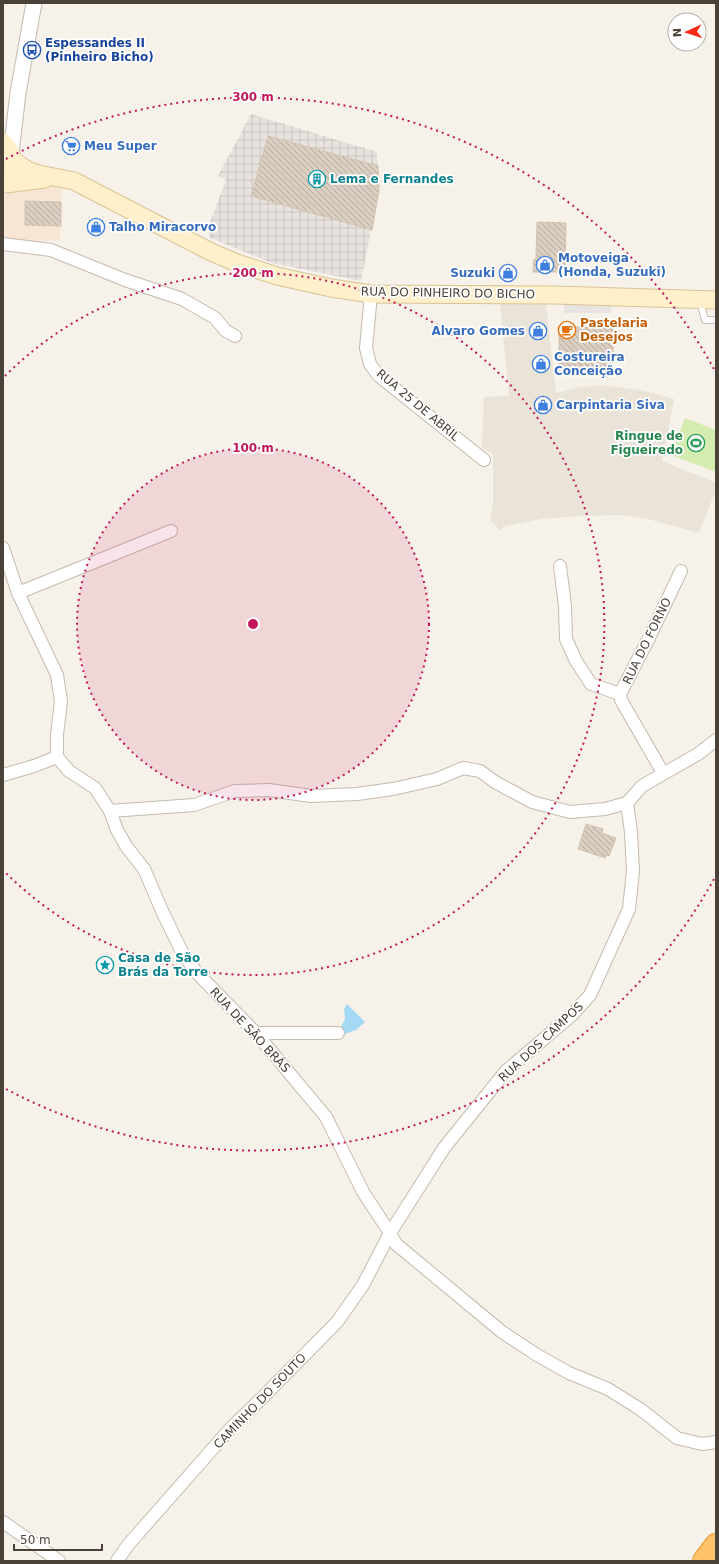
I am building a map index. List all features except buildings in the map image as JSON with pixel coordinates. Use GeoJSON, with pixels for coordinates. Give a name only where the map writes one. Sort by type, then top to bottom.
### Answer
{"type":"FeatureCollection","features":[{"type":"Feature","properties":{"kind":"highway"},"geometry":{"type":"LineString","coordinates":[[704,1561],[716,1545]]}},
{"type":"Feature","properties":{"kind":"main road","name":"RUA DO PINHEIRO DO BICHO"},"geometry":{"type":"LineString","coordinates":[[9,152],[27,170],[59,179],[74,181],[237,264],[277,276],[331,288],[371,294],[524,295],[708,300]]}},
{"type":"Feature","properties":{"kind":"main road"},"geometry":{"type":"LineString","coordinates":[[4,185],[10,177],[13,168],[9,152]]}},
{"type":"Feature","properties":{"kind":"main road","name":"RUA DO PINHEIRO DO BICHO"},"geometry":{"type":"LineString","coordinates":[[4,185],[20,181],[59,179]]}},
{"type":"Feature","properties":{"kind":"street"},"geometry":{"type":"LineString","coordinates":[[9,152],[34,3]]}},
{"type":"Feature","properties":{"kind":"street"},"geometry":{"type":"LineString","coordinates":[[3,122],[14,106],[18,93]]}},
{"type":"Feature","properties":{"kind":"street"},"geometry":{"type":"LineString","coordinates":[[3,244],[51,250],[125,280],[182,299],[215,318],[226,331],[234,336]]}},
{"type":"Feature","properties":{"kind":"street","name":"RUA 25 DE ABRIL"},"geometry":{"type":"LineString","coordinates":[[371,294],[366,348],[370,364],[378,375],[484,460]]}},
{"type":"Feature","properties":{"kind":"street"},"geometry":{"type":"LineString","coordinates":[[18,593],[171,531]]}},
{"type":"Feature","properties":{"kind":"street"},"geometry":{"type":"LineString","coordinates":[[3,548],[18,593],[57,675],[61,701],[57,735],[57,757],[34,766],[3,774]]}},
{"type":"Feature","properties":{"kind":"street"},"geometry":{"type":"LineString","coordinates":[[560,566],[565,606],[566,639],[576,661],[592,684],[620,694]]}},
{"type":"Feature","properties":{"kind":"street","name":"RUA DO FORNO"},"geometry":{"type":"LineString","coordinates":[[663,773],[621,700],[620,694],[681,571]]}},
{"type":"Feature","properties":{"kind":"street"},"geometry":{"type":"LineString","coordinates":[[110,811],[194,805],[235,791],[269,790],[311,796],[357,794],[393,789],[437,779],[463,768],[480,771],[495,782],[532,802],[570,812],[606,809],[627,803],[642,786],[698,754],[716,740]]}},
{"type":"Feature","properties":{"kind":"street","name":"RUA DE SÃO BRÁS"},"geometry":{"type":"LineString","coordinates":[[57,757],[69,770],[95,788],[110,811],[117,830],[126,846],[144,869],[183,954],[197,974],[256,1033],[326,1117],[363,1192],[396,1244],[502,1332],[537,1355],[569,1373],[608,1389],[640,1410],[677,1438],[702,1444],[716,1442]]}},
{"type":"Feature","properties":{"kind":"street","name":"RUA DOS CAMPOS"},"geometry":{"type":"LineString","coordinates":[[390,1233],[444,1148],[506,1071],[572,1015],[590,995],[629,909],[633,871],[631,832],[627,803]]}},
{"type":"Feature","properties":{"kind":"street"},"geometry":{"type":"LineString","coordinates":[[256,1033],[338,1034]]}},
{"type":"Feature","properties":{"kind":"street","name":"CAMINHO DO SOUTO"},"geometry":{"type":"LineString","coordinates":[[117,1561],[128,1545],[230,1429],[337,1322],[363,1285],[390,1233]]}},
{"type":"Feature","properties":{"kind":"street"},"geometry":{"type":"LineString","coordinates":[[3,1522],[59,1561]]}},
{"type":"Feature","properties":{"kind":"lane"},"geometry":{"type":"LineString","coordinates":[[708,300],[705,320],[716,320]]}},
{"type":"Feature","properties":{"kind":"shaded area","name":"Lema e Fernandes"},"geometry":{"type":"Polygon","coordinates":[[[251,114],[377,152],[379,190],[361,281],[272,263],[210,238],[208,228],[226,180],[218,176],[251,114]]]}},
{"type":"Feature","properties":{"kind":"shaded area"},"geometry":{"type":"Polygon","coordinates":[[[39,186],[62,186],[60,240],[6,242],[3,237],[4,198],[9,191],[39,186]]]}},
{"type":"Feature","properties":{"kind":"shaded area"},"geometry":{"type":"Polygon","coordinates":[[[564,302],[611,303],[611,313],[564,313],[564,302]]]}},
{"type":"Feature","properties":{"kind":"shaded area"},"geometry":{"type":"Polygon","coordinates":[[[546,303],[556,393],[580,387],[602,385],[645,391],[674,399],[662,461],[716,483],[716,490],[699,533],[648,519],[620,515],[542,519],[505,526],[500,530],[490,520],[493,504],[493,454],[482,448],[484,397],[509,396],[500,304],[546,303]]]}},
{"type":"Feature","properties":{"kind":"green space","name":"Ringue de Figueiredo"},"geometry":{"type":"Polygon","coordinates":[[[685,418],[716,430],[716,472],[671,455],[685,418]]]}},
{"type":"Feature","properties":{"kind":"water"},"geometry":{"type":"Polygon","coordinates":[[[347,1004],[365,1022],[356,1030],[345,1034],[341,1027],[345,1019],[344,1009],[347,1004]]]}},
{"type":"Feature","properties":{"kind":"place","name":"Espessandes II (Pinheiro Bicho)"},"geometry":{"type":"Point","coordinates":[32,50]}},
{"type":"Feature","properties":{"kind":"place","name":"Meu Super"},"geometry":{"type":"Point","coordinates":[71,146]}},
{"type":"Feature","properties":{"kind":"place","name":"Lema e Fernandes"},"geometry":{"type":"Point","coordinates":[317,179]}},
{"type":"Feature","properties":{"kind":"place","name":"Talho Miracorvo"},"geometry":{"type":"Point","coordinates":[96,227]}},
{"type":"Feature","properties":{"kind":"place","name":"Motoveiga (Honda, Suzuki)"},"geometry":{"type":"Point","coordinates":[545,265]}},
{"type":"Feature","properties":{"kind":"place","name":"Suzuki"},"geometry":{"type":"Point","coordinates":[508,273]}},
{"type":"Feature","properties":{"kind":"place","name":"Pastelaria Desejos"},"geometry":{"type":"Point","coordinates":[567,330]}},
{"type":"Feature","properties":{"kind":"place","name":"Alvaro Gomes"},"geometry":{"type":"Point","coordinates":[538,331]}},
{"type":"Feature","properties":{"kind":"place","name":"Costureira Conceição"},"geometry":{"type":"Point","coordinates":[541,364]}},
{"type":"Feature","properties":{"kind":"place","name":"Carpintaria Siva"},"geometry":{"type":"Point","coordinates":[543,405]}},
{"type":"Feature","properties":{"kind":"place","name":"Ringue de Figueiredo"},"geometry":{"type":"Point","coordinates":[696,443]}},
{"type":"Feature","properties":{"kind":"place","name":"Casa de São Brás da Torre"},"geometry":{"type":"Point","coordinates":[105,965]}}]}
